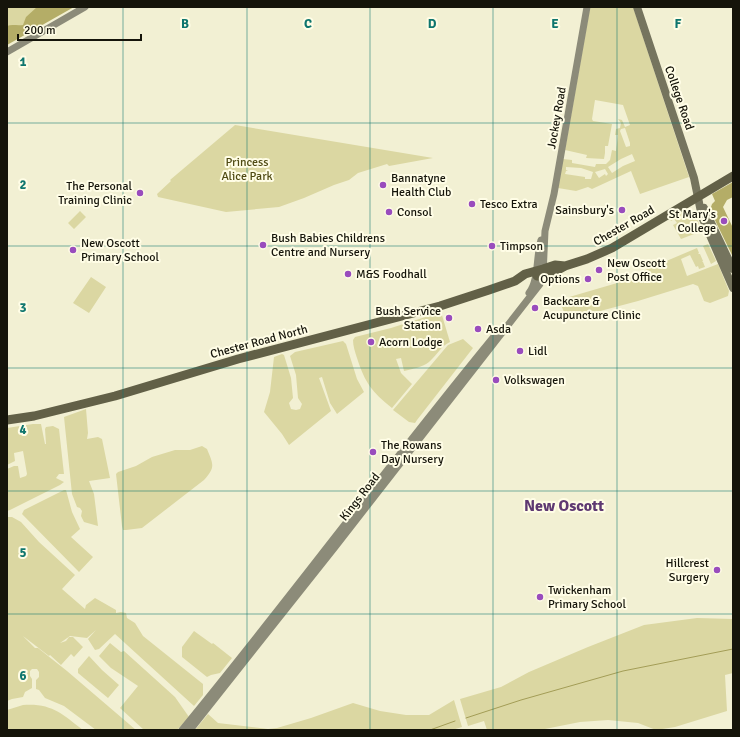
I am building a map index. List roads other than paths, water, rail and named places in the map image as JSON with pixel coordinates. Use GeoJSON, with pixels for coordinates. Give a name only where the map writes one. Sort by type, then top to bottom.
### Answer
{"type":"FeatureCollection","features":[{"type":"Feature","properties":{"kind":"highway","name":"Chester Road"},"geometry":{"type":"LineString","coordinates":[[539,273],[555,265],[565,266],[600,254],[733,176]]}},
{"type":"Feature","properties":{"kind":"highway","name":"Chester Road North"},"geometry":{"type":"LineString","coordinates":[[7,420],[34,416],[115,396],[238,359],[440,306],[489,290],[515,280],[525,274],[539,273]]}},
{"type":"Feature","properties":{"kind":"main road"},"geometry":{"type":"LineString","coordinates":[[7,52],[85,7]]}},
{"type":"Feature","properties":{"kind":"main road","name":"Jockey Road"},"geometry":{"type":"LineString","coordinates":[[539,273],[545,231],[554,194],[587,7]]}},
{"type":"Feature","properties":{"kind":"main road","name":"College Road"},"geometry":{"type":"LineString","coordinates":[[636,7],[692,172],[702,217],[733,288]]}},
{"type":"Feature","properties":{"kind":"main road","name":"College Road"},"geometry":{"type":"LineString","coordinates":[[698,196],[733,270]]}},
{"type":"Feature","properties":{"kind":"main road","name":"College Road"},"geometry":{"type":"LineString","coordinates":[[686,204],[692,205],[702,217]]}},
{"type":"Feature","properties":{"kind":"main road","name":"Kings Road"},"geometry":{"type":"LineString","coordinates":[[182,730],[527,295],[539,273]]}},
{"type":"Feature","properties":{"kind":"main road","name":"Kings Road"},"geometry":{"type":"LineString","coordinates":[[190,730],[538,288],[540,284],[539,273]]}},
{"type":"Feature","properties":{"kind":"waterway"},"geometry":{"type":"LineString","coordinates":[[466,718],[521,700],[623,671],[733,649]]}},
{"type":"Feature","properties":{"kind":"waterway"},"geometry":{"type":"LineString","coordinates":[[430,730],[455,721]]}},
{"type":"Feature","properties":{"kind":"place","name":"Bannatyne Health Club"},"geometry":{"type":"Point","coordinates":[383,185]}},
{"type":"Feature","properties":{"kind":"place","name":"The Personal Training Clinic"},"geometry":{"type":"Point","coordinates":[140,193]}},
{"type":"Feature","properties":{"kind":"place","name":"Tesco Extra"},"geometry":{"type":"Point","coordinates":[472,204]}},
{"type":"Feature","properties":{"kind":"place","name":"Sainsbury's"},"geometry":{"type":"Point","coordinates":[622,210]}},
{"type":"Feature","properties":{"kind":"place","name":"Consol"},"geometry":{"type":"Point","coordinates":[389,212]}},
{"type":"Feature","properties":{"kind":"place","name":"St Mary's College"},"geometry":{"type":"Point","coordinates":[724,221]}},
{"type":"Feature","properties":{"kind":"place","name":"Bush Babies Childrens Centre and Nursery"},"geometry":{"type":"Point","coordinates":[263,245]}},
{"type":"Feature","properties":{"kind":"place","name":"Timpson"},"geometry":{"type":"Point","coordinates":[492,246]}},
{"type":"Feature","properties":{"kind":"place","name":"New Oscott Primary School"},"geometry":{"type":"Point","coordinates":[73,250]}},
{"type":"Feature","properties":{"kind":"place","name":"New Oscott Post Office"},"geometry":{"type":"Point","coordinates":[599,270]}},
{"type":"Feature","properties":{"kind":"place","name":"M&S Foodhall"},"geometry":{"type":"Point","coordinates":[348,274]}},
{"type":"Feature","properties":{"kind":"place","name":"Options"},"geometry":{"type":"Point","coordinates":[588,279]}},
{"type":"Feature","properties":{"kind":"place","name":"Backcare & Acupuncture Clinic"},"geometry":{"type":"Point","coordinates":[535,308]}},
{"type":"Feature","properties":{"kind":"place","name":"Bush Service Station"},"geometry":{"type":"Point","coordinates":[449,318]}},
{"type":"Feature","properties":{"kind":"place","name":"Asda"},"geometry":{"type":"Point","coordinates":[478,329]}},
{"type":"Feature","properties":{"kind":"place","name":"Acorn Lodge"},"geometry":{"type":"Point","coordinates":[371,342]}},
{"type":"Feature","properties":{"kind":"place","name":"Lidl"},"geometry":{"type":"Point","coordinates":[520,351]}},
{"type":"Feature","properties":{"kind":"place","name":"Volkswagen"},"geometry":{"type":"Point","coordinates":[496,380]}},
{"type":"Feature","properties":{"kind":"place","name":"The Rowans Day Nursery"},"geometry":{"type":"Point","coordinates":[373,452]}},
{"type":"Feature","properties":{"kind":"place","name":"Hillcrest Surgery"},"geometry":{"type":"Point","coordinates":[717,570]}},
{"type":"Feature","properties":{"kind":"place","name":"Twickenham Primary School"},"geometry":{"type":"Point","coordinates":[540,597]}},
{"type":"Feature","properties":{"kind":"district","name":"New Oscott"},"geometry":{"type":"Point","coordinates":[564,506]}},
{"type":"Feature","properties":{"kind":"park label","name":"Princess Alice Park"},"geometry":{"type":"Point","coordinates":[247,169]}}]}
